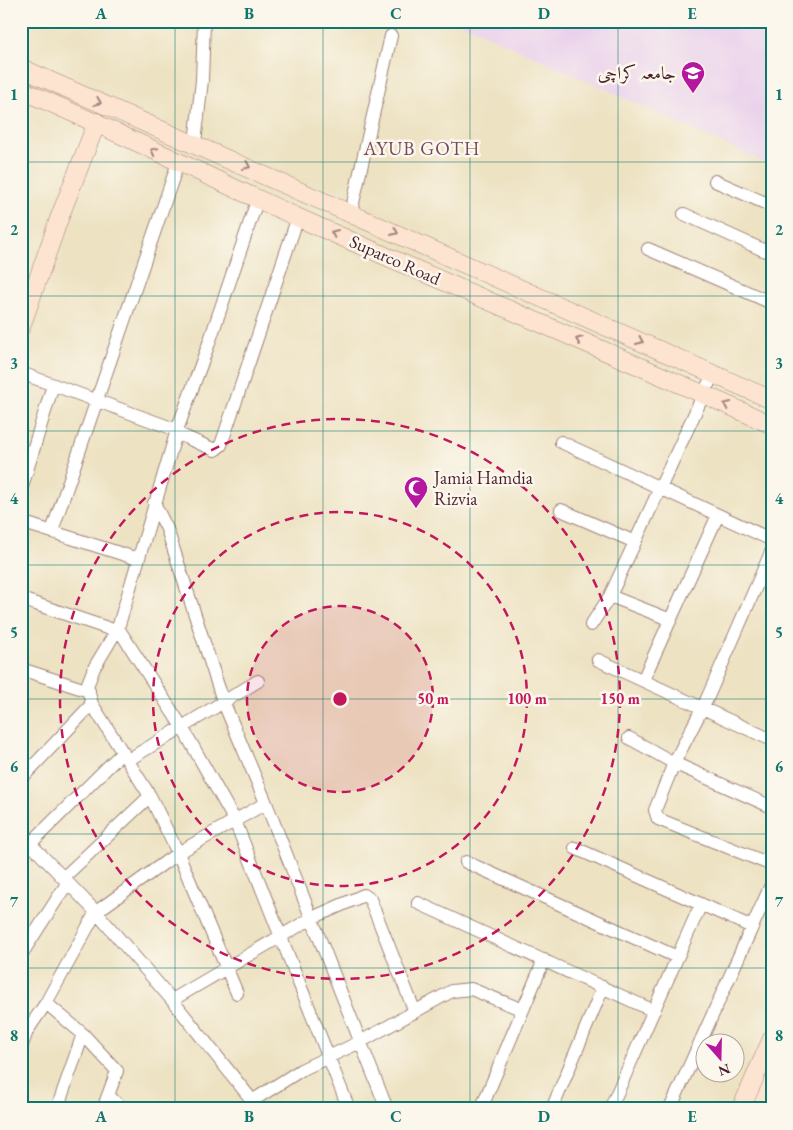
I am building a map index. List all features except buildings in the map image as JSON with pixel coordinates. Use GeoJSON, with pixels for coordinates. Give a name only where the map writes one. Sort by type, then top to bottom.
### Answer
{"type":"FeatureCollection","features":[{"type":"Feature","properties":{"kind":"main road","name":"Suparco Road"},"geometry":{"type":"LineString","coordinates":[[21,68],[195,143],[772,400]]}},
{"type":"Feature","properties":{"kind":"main road","name":"Suparco Road"},"geometry":{"type":"LineString","coordinates":[[21,90],[97,122],[178,163],[303,219],[772,426]]}},
{"type":"Feature","properties":{"kind":"main road"},"geometry":{"type":"LineString","coordinates":[[71,111],[78,93]]}},
{"type":"Feature","properties":{"kind":"main road"},"geometry":{"type":"LineString","coordinates":[[21,326],[60,216],[97,122]]}},
{"type":"Feature","properties":{"kind":"main road"},"geometry":{"type":"LineString","coordinates":[[303,219],[317,198]]}},
{"type":"Feature","properties":{"kind":"main road"},"geometry":{"type":"LineString","coordinates":[[741,1109],[772,1038]]}},
{"type":"Feature","properties":{"kind":"main road"},"geometry":{"type":"LineString","coordinates":[[761,1109],[772,1084]]}},
{"type":"Feature","properties":{"kind":"street"},"geometry":{"type":"LineString","coordinates":[[195,143],[202,80],[204,21]]}},
{"type":"Feature","properties":{"kind":"street"},"geometry":{"type":"LineString","coordinates":[[351,212],[391,36]]}},
{"type":"Feature","properties":{"kind":"street"},"geometry":{"type":"LineString","coordinates":[[52,531],[178,163]]}},
{"type":"Feature","properties":{"kind":"street"},"geometry":{"type":"LineString","coordinates":[[715,181],[772,206]]}},
{"type":"Feature","properties":{"kind":"street"},"geometry":{"type":"LineString","coordinates":[[237,993],[178,853],[150,796],[92,704],[87,686],[94,668],[117,630],[176,431],[209,343],[258,198]]}},
{"type":"Feature","properties":{"kind":"street"},"geometry":{"type":"LineString","coordinates":[[684,214],[772,254]]}},
{"type":"Feature","properties":{"kind":"street"},"geometry":{"type":"LineString","coordinates":[[21,373],[176,431],[215,450],[220,445],[303,219]]}},
{"type":"Feature","properties":{"kind":"street"},"geometry":{"type":"LineString","coordinates":[[648,249],[772,303]]}},
{"type":"Feature","properties":{"kind":"street"},"geometry":{"type":"LineString","coordinates":[[591,625],[610,596],[714,374]]}},
{"type":"Feature","properties":{"kind":"street"},"geometry":{"type":"LineString","coordinates":[[21,490],[53,385]]}},
{"type":"Feature","properties":{"kind":"street"},"geometry":{"type":"LineString","coordinates":[[561,442],[772,540]]}},
{"type":"Feature","properties":{"kind":"street"},"geometry":{"type":"LineString","coordinates":[[154,504],[168,530],[223,701],[266,803],[387,1109]]}},
{"type":"Feature","properties":{"kind":"street"},"geometry":{"type":"LineString","coordinates":[[560,510],[635,542]]}},
{"type":"Feature","properties":{"kind":"street"},"geometry":{"type":"LineString","coordinates":[[643,680],[718,515]]}},
{"type":"Feature","properties":{"kind":"street"},"geometry":{"type":"LineString","coordinates":[[21,522],[138,559]]}},
{"type":"Feature","properties":{"kind":"street"},"geometry":{"type":"LineString","coordinates":[[772,550],[702,708],[674,763],[656,805],[655,815],[658,819],[772,865]]}},
{"type":"Feature","properties":{"kind":"street"},"geometry":{"type":"LineString","coordinates":[[610,596],[670,620]]}},
{"type":"Feature","properties":{"kind":"street"},"geometry":{"type":"LineString","coordinates":[[21,599],[117,630],[182,727],[235,821],[349,1109]]}},
{"type":"Feature","properties":{"kind":"street"},"geometry":{"type":"LineString","coordinates":[[598,660],[771,739]]}},
{"type":"Feature","properties":{"kind":"street"},"geometry":{"type":"LineString","coordinates":[[21,669],[89,691]]}},
{"type":"Feature","properties":{"kind":"street"},"geometry":{"type":"LineString","coordinates":[[31,844],[125,756],[182,727],[258,682]]}},
{"type":"Feature","properties":{"kind":"street"},"geometry":{"type":"LineString","coordinates":[[21,779],[92,704]]}},
{"type":"Feature","properties":{"kind":"street"},"geometry":{"type":"LineString","coordinates":[[629,738],[674,763],[772,807]]}},
{"type":"Feature","properties":{"kind":"street"},"geometry":{"type":"LineString","coordinates":[[21,955],[65,880],[150,796]]}},
{"type":"Feature","properties":{"kind":"street"},"geometry":{"type":"LineString","coordinates":[[21,1048],[24,1030],[46,1003],[96,912],[178,853],[266,803]]}},
{"type":"Feature","properties":{"kind":"street"},"geometry":{"type":"LineString","coordinates":[[21,834],[96,912],[172,1000],[252,1106],[301,1070],[360,1042],[452,991],[462,988],[472,989],[523,1010]]}},
{"type":"Feature","properties":{"kind":"street"},"geometry":{"type":"LineString","coordinates":[[575,848],[752,927]]}},
{"type":"Feature","properties":{"kind":"street"},"geometry":{"type":"LineString","coordinates":[[466,862],[677,957]]}},
{"type":"Feature","properties":{"kind":"street"},"geometry":{"type":"LineString","coordinates":[[670,1109],[772,883]]}},
{"type":"Feature","properties":{"kind":"street"},"geometry":{"type":"LineString","coordinates":[[172,1000],[312,918],[359,896],[368,896],[415,1012]]}},
{"type":"Feature","properties":{"kind":"street"},"geometry":{"type":"LineString","coordinates":[[418,903],[654,1010]]}},
{"type":"Feature","properties":{"kind":"street"},"geometry":{"type":"LineString","coordinates":[[610,1109],[700,904]]}},
{"type":"Feature","properties":{"kind":"street"},"geometry":{"type":"LineString","coordinates":[[496,1109],[482,1106],[544,960]]}},
{"type":"Feature","properties":{"kind":"street"},"geometry":{"type":"LineString","coordinates":[[552,1109],[603,987]]}},
{"type":"Feature","properties":{"kind":"street"},"geometry":{"type":"LineString","coordinates":[[46,1003],[83,1034],[118,1071],[103,1109]]}},
{"type":"Feature","properties":{"kind":"street"},"geometry":{"type":"LineString","coordinates":[[56,1109],[83,1034]]}},
{"type":"Feature","properties":{"kind":"street"},"geometry":{"type":"LineString","coordinates":[[108,1095],[122,1109]]}},
{"type":"Feature","properties":{"kind":"shaded area","name":"جامعہ کراچی"},"geometry":{"type":"Polygon","coordinates":[[[457,21],[772,21],[772,166],[457,21]]]}},
{"type":"Feature","properties":{"kind":"place","name":"جامعہ کراچی"},"geometry":{"type":"Point","coordinates":[693,94]}},
{"type":"Feature","properties":{"kind":"place","name":"Jamia Hamdia Rizvia"},"geometry":{"type":"Point","coordinates":[416,509]}},
{"type":"Feature","properties":{"kind":"district","name":"AYUB GOTH"},"geometry":{"type":"Point","coordinates":[422,148]}}]}
